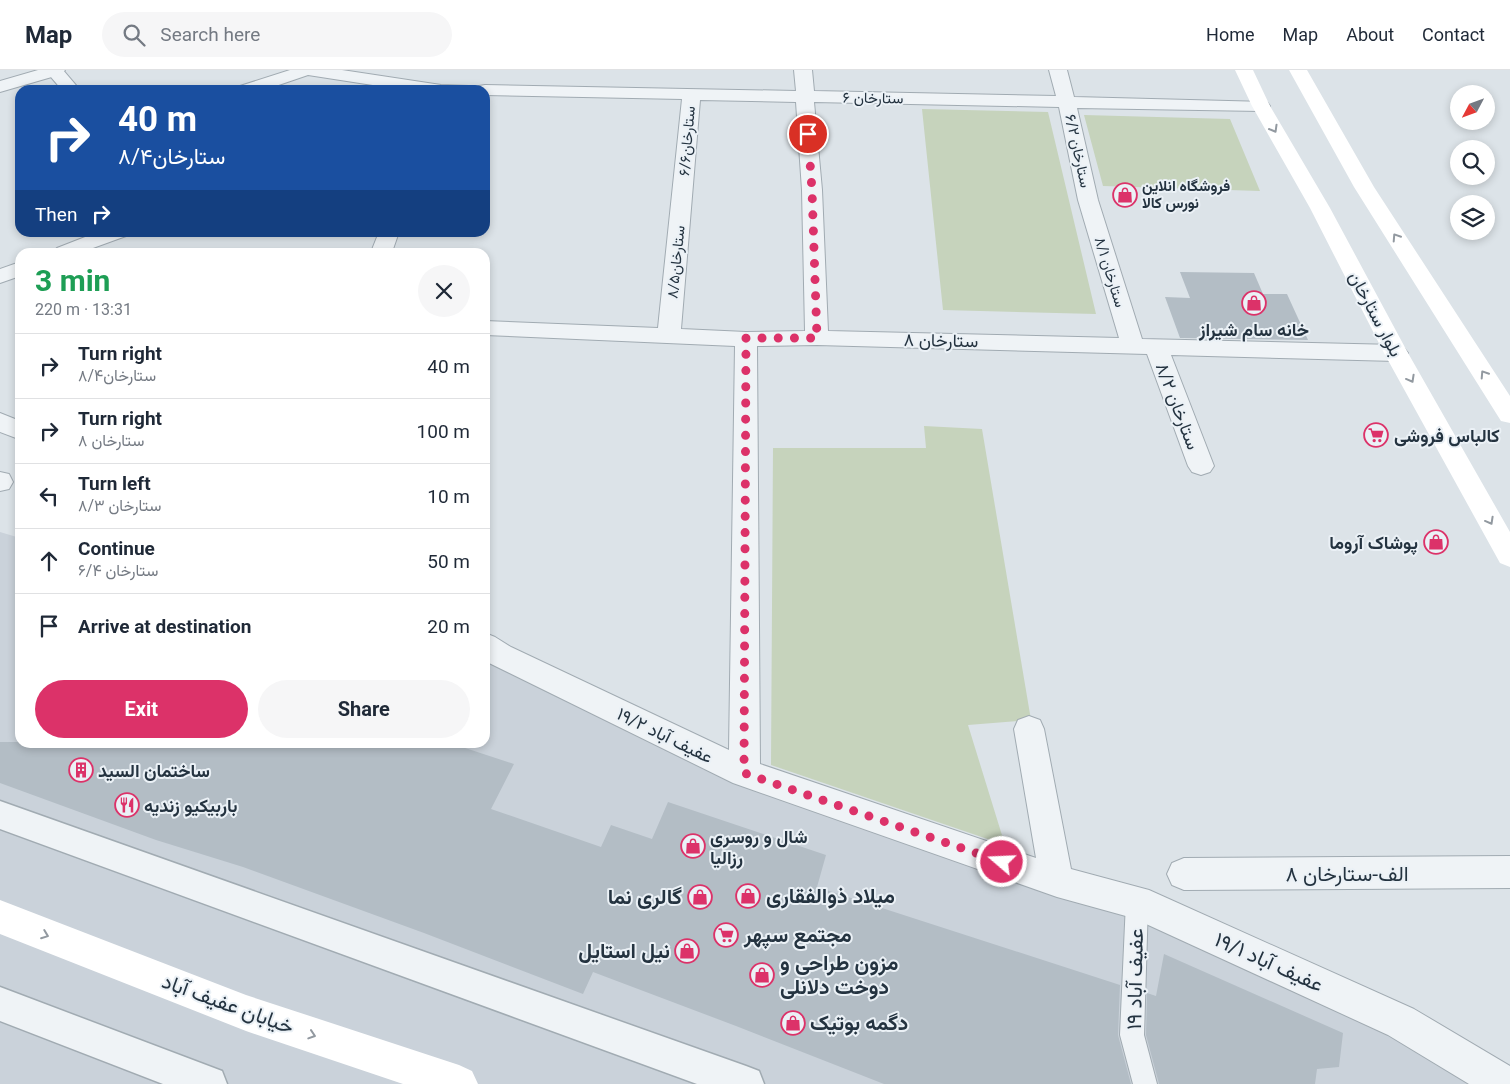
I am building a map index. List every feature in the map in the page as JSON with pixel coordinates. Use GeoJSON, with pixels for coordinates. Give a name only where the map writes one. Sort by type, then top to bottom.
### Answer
{"type":"FeatureCollection","features":[{"type":"Feature","properties":{"kind":"main road","name":"بلوار ستارخان"},"geometry":{"type":"LineString","coordinates":[[1244,70],[1261,106],[1320,208],[1396,353],[1510,556]]}},
{"type":"Feature","properties":{"kind":"main road"},"geometry":{"type":"LineString","coordinates":[[1298,70],[1364,186],[1510,415]]}},
{"type":"Feature","properties":{"kind":"main road","name":"خیابان عفیف آباد"},"geometry":{"type":"LineString","coordinates":[[0,917],[246,1013],[459,1084]]}},
{"type":"Feature","properties":{"kind":"street"},"geometry":{"type":"LineString","coordinates":[[0,87],[55,70],[67,85]]}},
{"type":"Feature","properties":{"kind":"street"},"geometry":{"type":"LineString","coordinates":[[261,85],[307,70],[408,85]]}},
{"type":"Feature","properties":{"kind":"street"},"geometry":{"type":"LineString","coordinates":[[803,70],[812,190],[817,338]]}},
{"type":"Feature","properties":{"kind":"street","name":"ستارخان ۶/۲"},"geometry":{"type":"LineString","coordinates":[[1058,70],[1067,102],[1088,200]]}},
{"type":"Feature","properties":{"kind":"street","name":"ستارخان ۶"},"geometry":{"type":"LineString","coordinates":[[490,89],[527,84],[691,96],[1261,106]]}},
{"type":"Feature","properties":{"kind":"street","name":"ستارخان۶/۶"},"geometry":{"type":"LineString","coordinates":[[684,188],[691,96]]}},
{"type":"Feature","properties":{"kind":"street","name":"ستارخان۸/۵"},"geometry":{"type":"LineString","coordinates":[[668,336],[684,188]]}},
{"type":"Feature","properties":{"kind":"street","name":"ستارخان ۸/۱"},"geometry":{"type":"LineString","coordinates":[[1088,200],[1132,344]]}},
{"type":"Feature","properties":{"kind":"street"},"geometry":{"type":"LineString","coordinates":[[75,248],[105,237]]}},
{"type":"Feature","properties":{"kind":"street"},"geometry":{"type":"LineString","coordinates":[[0,276],[15,271]]}},
{"type":"Feature","properties":{"kind":"street","name":"ستارخان ۸"},"geometry":{"type":"LineString","coordinates":[[490,328],[668,336],[1132,344],[1396,353]]}},
{"type":"Feature","properties":{"kind":"street"},"geometry":{"type":"LineString","coordinates":[[744,773],[746,338]]}},
{"type":"Feature","properties":{"kind":"street","name":"ستارخان ۸/۲"},"geometry":{"type":"LineString","coordinates":[[1156,346],[1201,466]]}},
{"type":"Feature","properties":{"kind":"street","name":"عفیف آباد ۱۹/۲"},"geometry":{"type":"LineString","coordinates":[[490,648],[501,656],[744,773],[1058,881],[1136,902]]}},
{"type":"Feature","properties":{"kind":"street"},"geometry":{"type":"LineString","coordinates":[[1029,729],[1058,881]]}},
{"type":"Feature","properties":{"kind":"street"},"geometry":{"type":"LineString","coordinates":[[0,815],[746,1084]]}},
{"type":"Feature","properties":{"kind":"street","name":"۸ الف-ستارخان"},"geometry":{"type":"LineString","coordinates":[[1184,874],[1510,872]]}},
{"type":"Feature","properties":{"kind":"street","name":"عفیف آباد ۱۹/۱"},"geometry":{"type":"LineString","coordinates":[[1136,902],[1400,1022],[1504,1084]]}},
{"type":"Feature","properties":{"kind":"street"},"geometry":{"type":"LineString","coordinates":[[0,1004],[208,1084]]}},
{"type":"Feature","properties":{"kind":"lane","name":"عفیف آباد ۱۹"},"geometry":{"type":"LineString","coordinates":[[1136,902],[1132,1035],[1145,1084]]}},
{"type":"Feature","properties":{"kind":"shaded area"},"geometry":{"type":"Polygon","coordinates":[[[0,532],[15,536],[15,748],[490,748],[490,644],[676,750],[1120,908],[1504,1084],[0,1084],[0,532]]]}},
{"type":"Feature","properties":{"kind":"green space"},"geometry":{"type":"Polygon","coordinates":[[[922,109],[1048,112],[1096,314],[943,310],[922,109]]]}},
{"type":"Feature","properties":{"kind":"green space"},"geometry":{"type":"Polygon","coordinates":[[[1084,115],[1230,119],[1260,191],[1103,186],[1084,115]]]}},
{"type":"Feature","properties":{"kind":"green space"},"geometry":{"type":"Polygon","coordinates":[[[924,426],[982,429],[1031,720],[968,725],[1005,845],[771,765],[773,448],[926,448],[924,426]]]}},
{"type":"Feature","properties":{"kind":"building"},"geometry":{"type":"Polygon","coordinates":[[[1180,272],[1254,273],[1263,294],[1287,294],[1308,340],[1180,338],[1165,297],[1190,298],[1180,272]]]}},
{"type":"Feature","properties":{"kind":"building"},"geometry":{"type":"Polygon","coordinates":[[[0,742],[15,742],[15,748],[465,748],[514,764],[491,809],[601,847],[611,825],[652,839],[668,802],[826,855],[817,887],[1120,985],[1118,1035],[1131,1084],[884,1084],[593,972],[583,994],[424,933],[243,867],[156,840],[0,783],[0,742]]]}},
{"type":"Feature","properties":{"kind":"building"},"geometry":{"type":"Polygon","coordinates":[[[1164,954],[1343,1033],[1339,1067],[1317,1069],[1315,1084],[1159,1084],[1146,1035],[1147,993],[1156,996],[1164,954]]]}},
{"type":"Feature","properties":{"kind":"place","name":"فروشگاه انلاین نورس کالا"},"geometry":{"type":"Point","coordinates":[1125,195]}},
{"type":"Feature","properties":{"kind":"place","name":"خانه سام شیراز"},"geometry":{"type":"Point","coordinates":[1254,303]}},
{"type":"Feature","properties":{"kind":"place","name":"کالباس فروشی"},"geometry":{"type":"Point","coordinates":[1376,435]}},
{"type":"Feature","properties":{"kind":"place","name":"پوشاک آروما"},"geometry":{"type":"Point","coordinates":[1436,542]}},
{"type":"Feature","properties":{"kind":"place","name":"ساختمان السید"},"geometry":{"type":"Point","coordinates":[81,770]}},
{"type":"Feature","properties":{"kind":"place","name":"باربیکیو زندیه"},"geometry":{"type":"Point","coordinates":[127,805]}},
{"type":"Feature","properties":{"kind":"place","name":"شال و روسری رزالیا"},"geometry":{"type":"Point","coordinates":[693,846]}},
{"type":"Feature","properties":{"kind":"place","name":"میلاد ذوالفقاری"},"geometry":{"type":"Point","coordinates":[748,896]}},
{"type":"Feature","properties":{"kind":"place","name":"گالری نما"},"geometry":{"type":"Point","coordinates":[700,897]}},
{"type":"Feature","properties":{"kind":"place","name":"مجتمع سپهر"},"geometry":{"type":"Point","coordinates":[726,935]}},
{"type":"Feature","properties":{"kind":"place","name":"نیل استایل"},"geometry":{"type":"Point","coordinates":[687,951]}},
{"type":"Feature","properties":{"kind":"place","name":"مزون طراحی و دوخت دلانلی"},"geometry":{"type":"Point","coordinates":[762,975]}},
{"type":"Feature","properties":{"kind":"place","name":"دگمه بوتیک"},"geometry":{"type":"Point","coordinates":[793,1023]}},
{"type":"Feature","properties":{"kind":"route"},"geometry":{"type":"LineString","coordinates":[[808,134],[812,190],[817,338],[746,338],[744,773],[1002,862]]}}]}
